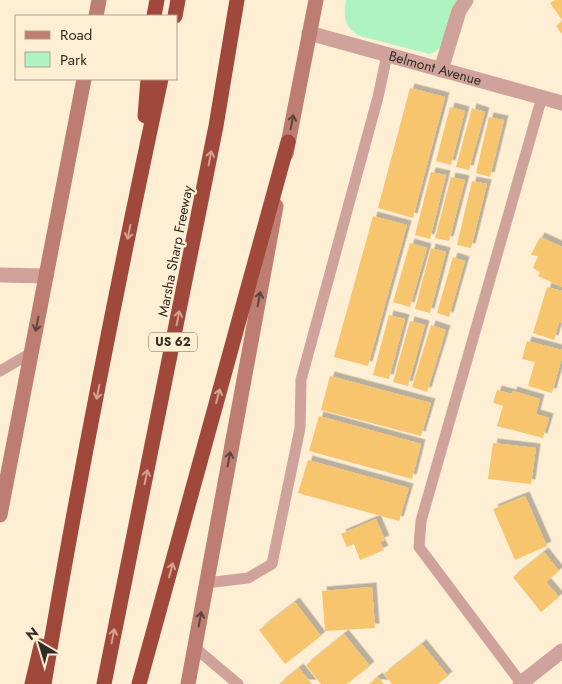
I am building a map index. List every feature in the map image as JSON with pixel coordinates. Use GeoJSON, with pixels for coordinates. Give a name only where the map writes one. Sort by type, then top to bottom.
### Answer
{"type":"FeatureCollection","features":[{"type":"Feature","properties":{"kind":"highway"},"geometry":{"type":"LineString","coordinates":[[154,15],[157,0]]}},
{"type":"Feature","properties":{"kind":"highway"},"geometry":{"type":"LineString","coordinates":[[175,15],[178,0]]}},
{"type":"Feature","properties":{"kind":"highway","name":"Marsha Sharp Freeway"},"geometry":{"type":"LineString","coordinates":[[104,684],[216,126],[237,0]]}},
{"type":"Feature","properties":{"kind":"highway"},"geometry":{"type":"LineString","coordinates":[[138,184],[148,80]]}},
{"type":"Feature","properties":{"kind":"highway"},"geometry":{"type":"LineString","coordinates":[[44,684],[69,538],[138,184],[161,80]]}},
{"type":"Feature","properties":{"kind":"highway"},"geometry":{"type":"LineString","coordinates":[[139,684],[288,142]]}},
{"type":"Feature","properties":{"kind":"highway"},"geometry":{"type":"LineString","coordinates":[[32,684],[69,538]]}},
{"type":"Feature","properties":{"kind":"main road"},"geometry":{"type":"LineString","coordinates":[[96,15],[99,0]]}},
{"type":"Feature","properties":{"kind":"main road"},"geometry":{"type":"LineString","coordinates":[[188,684],[316,0]]}},
{"type":"Feature","properties":{"kind":"main road"},"geometry":{"type":"LineString","coordinates":[[0,515],[84,80]]}},
{"type":"Feature","properties":{"kind":"street"},"geometry":{"type":"LineString","coordinates":[[441,70],[459,11],[466,0]]}},
{"type":"Feature","properties":{"kind":"street","name":"Belmont Avenue"},"geometry":{"type":"LineString","coordinates":[[309,32],[562,103]]}},
{"type":"Feature","properties":{"kind":"street"},"geometry":{"type":"LineString","coordinates":[[0,275],[46,276]]}},
{"type":"Feature","properties":{"kind":"street"},"geometry":{"type":"LineString","coordinates":[[521,683],[562,651]]}},
{"type":"Feature","properties":{"kind":"lane"},"geometry":{"type":"LineString","coordinates":[[206,583],[248,578],[272,564],[300,428],[301,380],[376,106],[388,55]]}},
{"type":"Feature","properties":{"kind":"lane"},"geometry":{"type":"LineString","coordinates":[[521,683],[419,547],[421,521],[542,97]]}},
{"type":"Feature","properties":{"kind":"lane"},"geometry":{"type":"LineString","coordinates":[[0,371],[31,354]]}},
{"type":"Feature","properties":{"kind":"lane"},"geometry":{"type":"LineString","coordinates":[[194,647],[238,684]]}},
{"type":"Feature","properties":{"kind":"green space"},"geometry":{"type":"Polygon","coordinates":[[[346,0],[467,0],[442,46],[429,54],[360,36],[355,33],[346,21],[346,0]]]}},
{"type":"Feature","properties":{"kind":"building"},"geometry":{"type":"Polygon","coordinates":[[[555,0],[562,0],[562,20],[550,3],[555,0]]]}},
{"type":"Feature","properties":{"kind":"building"},"geometry":{"type":"Polygon","coordinates":[[[562,21],[562,34],[556,26],[562,21]]]}},
{"type":"Feature","properties":{"kind":"building"},"geometry":{"type":"Polygon","coordinates":[[[410,88],[445,97],[413,218],[378,208],[410,88]]]}},
{"type":"Feature","properties":{"kind":"building"},"geometry":{"type":"Polygon","coordinates":[[[450,107],[465,111],[451,165],[436,161],[450,107]]]}},
{"type":"Feature","properties":{"kind":"building"},"geometry":{"type":"Polygon","coordinates":[[[472,108],[485,112],[469,170],[456,167],[472,108]]]}},
{"type":"Feature","properties":{"kind":"building"},"geometry":{"type":"Polygon","coordinates":[[[489,117],[504,120],[490,177],[476,173],[489,117]]]}},
{"type":"Feature","properties":{"kind":"building"},"geometry":{"type":"Polygon","coordinates":[[[431,172],[446,175],[430,239],[415,235],[431,172]]]}},
{"type":"Feature","properties":{"kind":"building"},"geometry":{"type":"Polygon","coordinates":[[[451,177],[465,180],[449,241],[435,238],[451,177]]]}},
{"type":"Feature","properties":{"kind":"building"},"geometry":{"type":"Polygon","coordinates":[[[472,181],[487,184],[471,248],[457,245],[472,181]]]}},
{"type":"Feature","properties":{"kind":"building"},"geometry":{"type":"Polygon","coordinates":[[[373,216],[407,225],[368,366],[334,357],[373,216]]]}},
{"type":"Feature","properties":{"kind":"building"},"geometry":{"type":"Polygon","coordinates":[[[540,237],[562,247],[562,287],[538,276],[540,272],[533,268],[538,256],[531,255],[540,237]]]}},
{"type":"Feature","properties":{"kind":"building"},"geometry":{"type":"Polygon","coordinates":[[[410,243],[427,248],[410,307],[393,302],[410,243]]]}},
{"type":"Feature","properties":{"kind":"building"},"geometry":{"type":"Polygon","coordinates":[[[431,248],[446,252],[430,313],[415,309],[431,248]]]}},
{"type":"Feature","properties":{"kind":"building"},"geometry":{"type":"Polygon","coordinates":[[[453,257],[465,261],[449,317],[437,313],[453,257]]]}},
{"type":"Feature","properties":{"kind":"building"},"geometry":{"type":"Polygon","coordinates":[[[547,287],[562,291],[562,323],[559,322],[554,340],[533,333],[547,287]]]}},
{"type":"Feature","properties":{"kind":"building"},"geometry":{"type":"Polygon","coordinates":[[[389,315],[405,319],[389,379],[373,375],[389,315]]]}},
{"type":"Feature","properties":{"kind":"building"},"geometry":{"type":"Polygon","coordinates":[[[410,321],[425,325],[408,386],[393,382],[410,321]]]}},
{"type":"Feature","properties":{"kind":"building"},"geometry":{"type":"Polygon","coordinates":[[[431,325],[446,330],[427,392],[412,387],[431,325]]]}},
{"type":"Feature","properties":{"kind":"building"},"geometry":{"type":"Polygon","coordinates":[[[527,341],[562,350],[562,357],[552,393],[528,386],[535,362],[522,359],[527,341]]]}},
{"type":"Feature","properties":{"kind":"building"},"geometry":{"type":"Polygon","coordinates":[[[330,376],[431,403],[421,436],[321,410],[330,376]]]}},
{"type":"Feature","properties":{"kind":"building"},"geometry":{"type":"Polygon","coordinates":[[[497,390],[512,394],[513,391],[540,399],[536,414],[549,418],[543,438],[497,426],[503,406],[493,403],[497,390]]]}},
{"type":"Feature","properties":{"kind":"building"},"geometry":{"type":"Polygon","coordinates":[[[319,416],[421,444],[412,479],[309,451],[319,416]]]}},
{"type":"Feature","properties":{"kind":"building"},"geometry":{"type":"Polygon","coordinates":[[[493,443],[536,448],[531,484],[488,479],[493,443]]]}},
{"type":"Feature","properties":{"kind":"building"},"geometry":{"type":"Polygon","coordinates":[[[308,460],[409,488],[399,521],[298,493],[308,460]]]}},
{"type":"Feature","properties":{"kind":"building"},"geometry":{"type":"Polygon","coordinates":[[[525,496],[547,546],[515,560],[493,509],[525,496]]]}},
{"type":"Feature","properties":{"kind":"building"},"geometry":{"type":"Polygon","coordinates":[[[376,519],[385,540],[380,542],[384,550],[360,560],[354,544],[347,547],[341,534],[376,519]]]}},
{"type":"Feature","properties":{"kind":"building"},"geometry":{"type":"Polygon","coordinates":[[[544,552],[559,571],[546,582],[559,597],[541,612],[513,577],[544,552]]]}},
{"type":"Feature","properties":{"kind":"building"},"geometry":{"type":"Polygon","coordinates":[[[372,587],[375,628],[325,631],[322,591],[372,587]]]}},
{"type":"Feature","properties":{"kind":"building"},"geometry":{"type":"Polygon","coordinates":[[[295,602],[321,636],[285,664],[259,630],[295,602]]]}},
{"type":"Feature","properties":{"kind":"building"},"geometry":{"type":"Polygon","coordinates":[[[344,634],[370,666],[347,684],[321,684],[306,665],[344,634]]]}},
{"type":"Feature","properties":{"kind":"building"},"geometry":{"type":"Polygon","coordinates":[[[422,644],[448,676],[438,684],[392,684],[384,674],[422,644]]]}},
{"type":"Feature","properties":{"kind":"building"},"geometry":{"type":"Polygon","coordinates":[[[299,668],[312,684],[279,684],[299,668]]]}},
{"type":"Feature","properties":{"kind":"building"},"geometry":{"type":"Polygon","coordinates":[[[378,677],[384,684],[369,684],[378,677]]]}}]}
